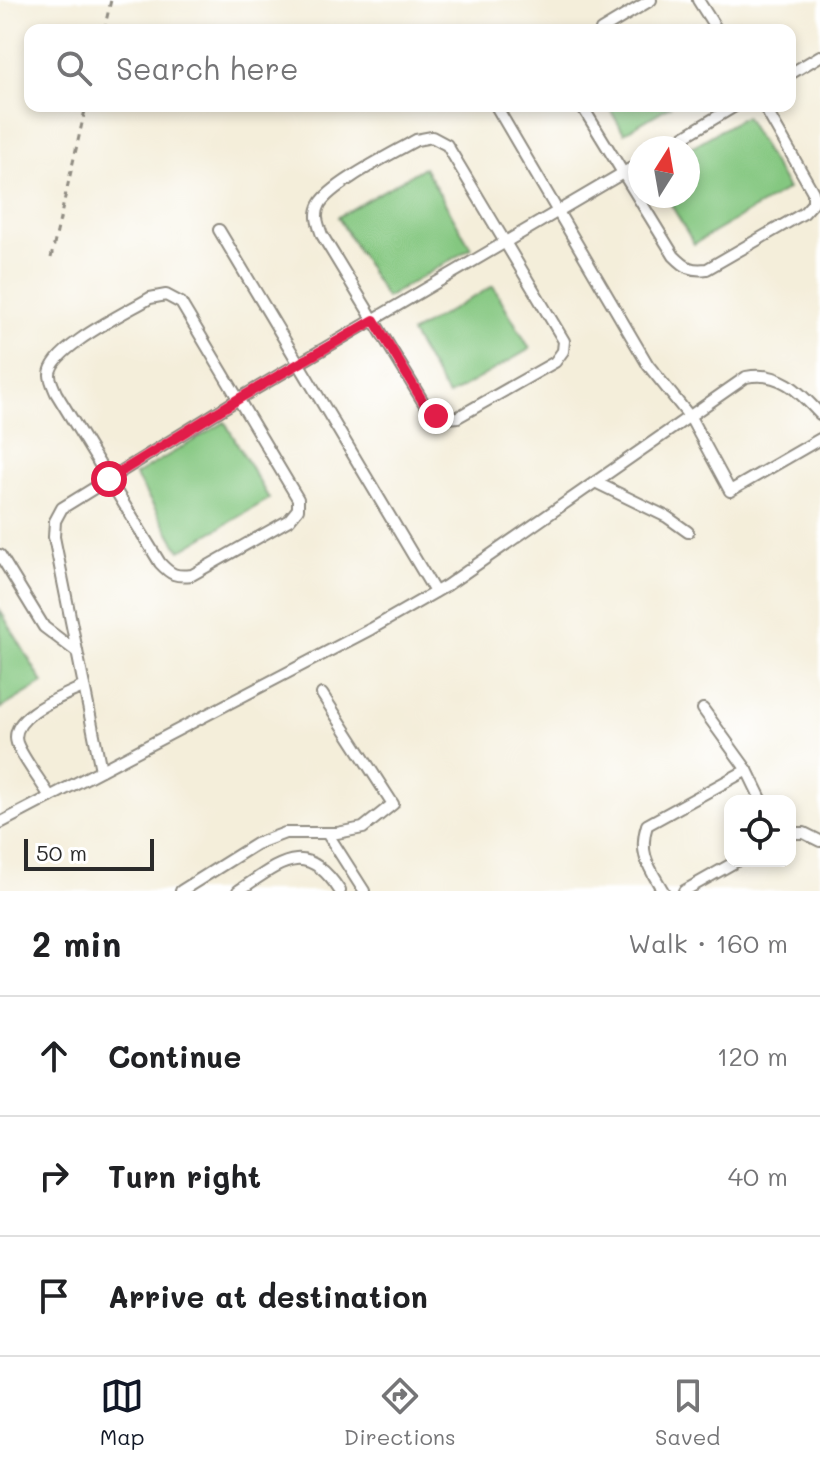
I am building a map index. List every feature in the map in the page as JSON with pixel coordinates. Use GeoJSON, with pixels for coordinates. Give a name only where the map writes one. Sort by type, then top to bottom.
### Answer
{"type":"FeatureCollection","features":[{"type":"Feature","properties":{"kind":"lane"},"geometry":{"type":"LineString","coordinates":[[611,24],[651,0]]}},
{"type":"Feature","properties":{"kind":"lane"},"geometry":{"type":"LineString","coordinates":[[698,0],[713,24]]}},
{"type":"Feature","properties":{"kind":"lane"},"geometry":{"type":"LineString","coordinates":[[796,70],[820,56]]}},
{"type":"Feature","properties":{"kind":"lane"},"geometry":{"type":"LineString","coordinates":[[500,112],[648,365],[690,417],[730,491],[820,439]]}},
{"type":"Feature","properties":{"kind":"lane"},"geometry":{"type":"LineString","coordinates":[[586,112],[674,256],[685,268],[693,271],[707,269],[804,213],[813,203],[813,192],[767,112]]}},
{"type":"Feature","properties":{"kind":"lane"},"geometry":{"type":"LineString","coordinates":[[685,136],[725,112]]}},
{"type":"Feature","properties":{"kind":"lane"},"geometry":{"type":"LineString","coordinates":[[432,137],[447,145],[564,341],[563,351],[555,362],[458,417],[444,419],[425,405],[374,320],[322,235],[316,216],[319,205],[330,191],[416,140],[432,137]]}},
{"type":"Feature","properties":{"kind":"lane"},"geometry":{"type":"LineString","coordinates":[[101,770],[54,537],[55,521],[62,508],[240,398],[628,170]]}},
{"type":"Feature","properties":{"kind":"lane"},"geometry":{"type":"LineString","coordinates":[[219,230],[435,592]]}},
{"type":"Feature","properties":{"kind":"lane"},"geometry":{"type":"LineString","coordinates":[[166,295],[181,303],[240,398],[298,499],[298,509],[289,520],[192,575],[178,577],[170,574],[160,563],[109,479],[56,393],[50,375],[53,363],[64,349],[150,298],[166,295]]}},
{"type":"Feature","properties":{"kind":"lane"},"geometry":{"type":"LineString","coordinates":[[0,823],[371,629],[435,592],[746,377],[761,374],[779,379],[801,393],[820,414]]}},
{"type":"Feature","properties":{"kind":"lane"},"geometry":{"type":"LineString","coordinates":[[595,482],[667,517],[688,532]]}},
{"type":"Feature","properties":{"kind":"lane"},"geometry":{"type":"LineString","coordinates":[[0,555],[44,627],[77,652]]}},
{"type":"Feature","properties":{"kind":"lane"},"geometry":{"type":"LineString","coordinates":[[50,797],[17,741],[17,728],[25,717],[84,686]]}},
{"type":"Feature","properties":{"kind":"lane"},"geometry":{"type":"LineString","coordinates":[[181,891],[256,844],[285,833],[327,833],[363,828],[393,804],[322,694]]}},
{"type":"Feature","properties":{"kind":"lane"},"geometry":{"type":"LineString","coordinates":[[703,709],[747,770],[759,795]]}},
{"type":"Feature","properties":{"kind":"lane"},"geometry":{"type":"LineString","coordinates":[[663,891],[643,854],[642,840],[647,825],[747,770]]}},
{"type":"Feature","properties":{"kind":"lane"},"geometry":{"type":"LineString","coordinates":[[327,833],[364,891]]}},
{"type":"Feature","properties":{"kind":"lane"},"geometry":{"type":"LineString","coordinates":[[796,833],[804,833],[820,841]]}},
{"type":"Feature","properties":{"kind":"lane"},"geometry":{"type":"LineString","coordinates":[[238,891],[286,860],[314,862],[329,873],[340,891]]}},
{"type":"Feature","properties":{"kind":"lane"},"geometry":{"type":"LineString","coordinates":[[684,891],[726,867]]}},
{"type":"Feature","properties":{"kind":"path"},"geometry":{"type":"LineString","coordinates":[[105,24],[111,0]]}},
{"type":"Feature","properties":{"kind":"path"},"geometry":{"type":"LineString","coordinates":[[51,258],[85,112]]}},
{"type":"Feature","properties":{"kind":"green space"},"geometry":{"type":"Polygon","coordinates":[[[612,112],[660,112],[624,133],[612,112]]]}},
{"type":"Feature","properties":{"kind":"green space"},"geometry":{"type":"Polygon","coordinates":[[[745,116],[788,189],[694,244],[673,208],[700,208],[700,142],[745,116]]]}},
{"type":"Feature","properties":{"kind":"green space"},"geometry":{"type":"Polygon","coordinates":[[[424,167],[471,248],[386,298],[338,217],[424,167]]]}},
{"type":"Feature","properties":{"kind":"green space"},"geometry":{"type":"Polygon","coordinates":[[[493,286],[530,349],[448,396],[411,333],[493,286]]]}},
{"type":"Feature","properties":{"kind":"green space"},"geometry":{"type":"Polygon","coordinates":[[[225,422],[269,499],[180,551],[135,475],[225,422]]]}},
{"type":"Feature","properties":{"kind":"green space"},"geometry":{"type":"Polygon","coordinates":[[[0,610],[43,683],[0,709],[0,610]]]}},
{"type":"Feature","properties":{"kind":"route"},"geometry":{"type":"LineString","coordinates":[[109,479],[374,320],[425,405],[436,416]]}}]}
